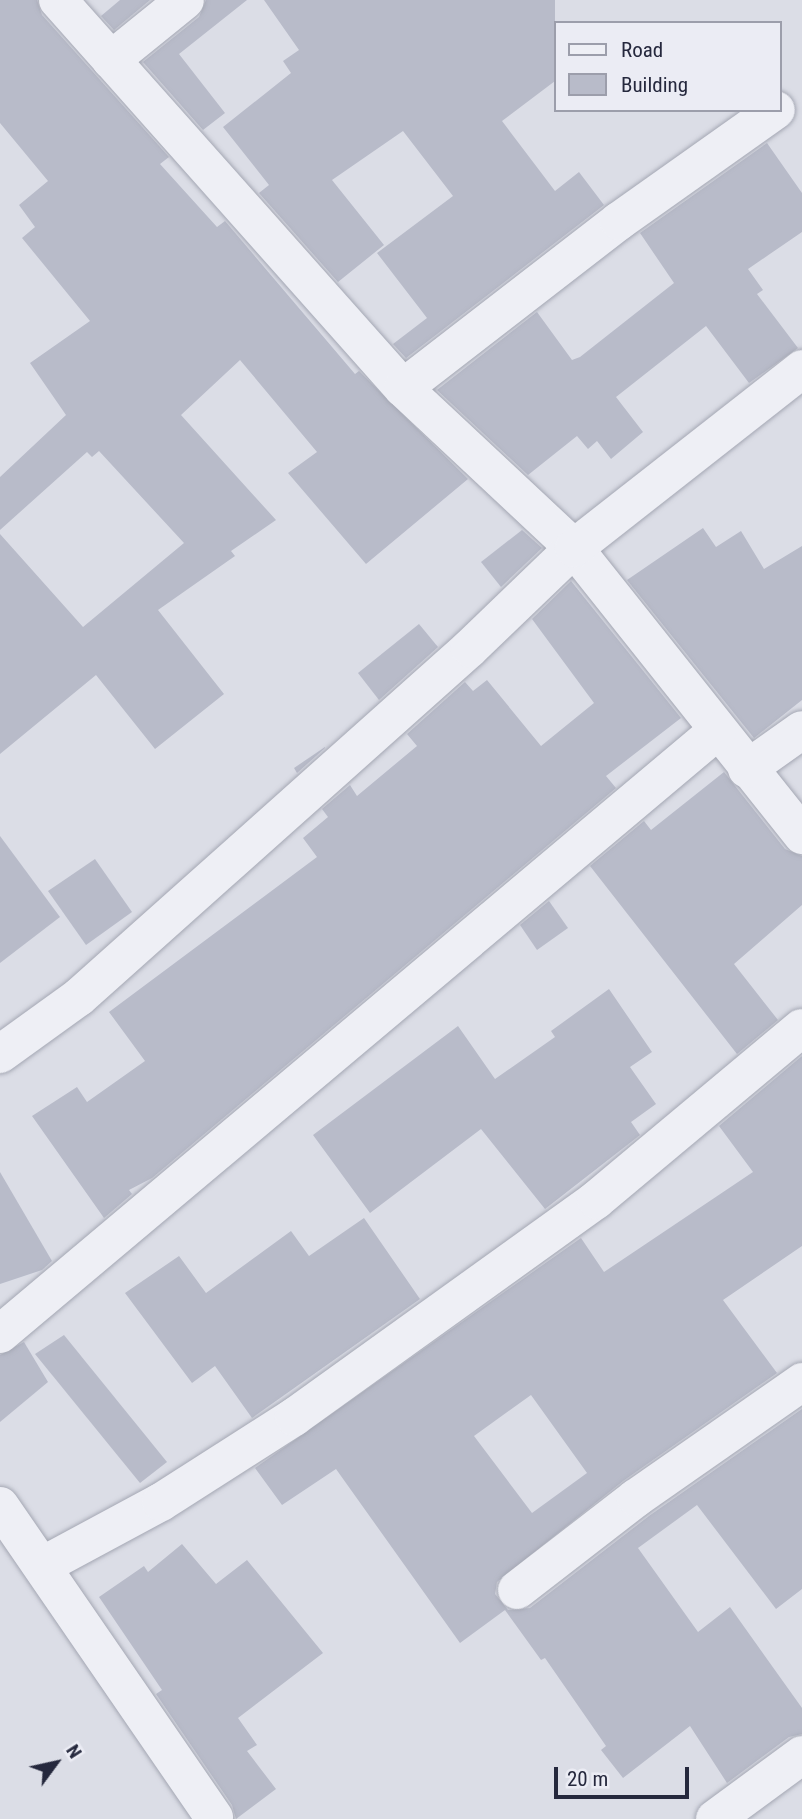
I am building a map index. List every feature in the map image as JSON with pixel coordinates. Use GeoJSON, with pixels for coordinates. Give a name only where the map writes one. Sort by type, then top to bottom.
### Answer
{"type":"FeatureCollection","features":[{"type":"Feature","properties":{"kind":"street"},"geometry":{"type":"LineString","coordinates":[[58,0],[403,388],[574,548],[802,835]]}},
{"type":"Feature","properties":{"kind":"street"},"geometry":{"type":"LineString","coordinates":[[111,60],[185,0]]}},
{"type":"Feature","properties":{"kind":"street"},"geometry":{"type":"LineString","coordinates":[[781,107],[802,92]]}},
{"type":"Feature","properties":{"kind":"street"},"geometry":{"type":"LineString","coordinates":[[403,388],[619,221],[774,112]]}},
{"type":"Feature","properties":{"kind":"street"},"geometry":{"type":"LineString","coordinates":[[0,1054],[89,988],[470,648],[574,548],[802,369]]}},
{"type":"Feature","properties":{"kind":"street"},"geometry":{"type":"LineString","coordinates":[[747,769],[802,730]]}},
{"type":"Feature","properties":{"kind":"street"},"geometry":{"type":"LineString","coordinates":[[0,1334],[717,731]]}},
{"type":"Feature","properties":{"kind":"street"},"geometry":{"type":"LineString","coordinates":[[43,1566],[161,1502],[294,1417],[596,1199],[802,1028]]}},
{"type":"Feature","properties":{"kind":"street"},"geometry":{"type":"LineString","coordinates":[[517,1590],[636,1498],[802,1382]]}},
{"type":"Feature","properties":{"kind":"street"},"geometry":{"type":"LineString","coordinates":[[0,1506],[214,1817]]}},
{"type":"Feature","properties":{"kind":"street"},"geometry":{"type":"LineString","coordinates":[[715,1819],[802,1755]]}},
{"type":"Feature","properties":{"kind":"building"},"geometry":{"type":"Polygon","coordinates":[[[0,0],[37,0],[42,15],[169,157],[160,164],[217,227],[225,221],[355,374],[359,371],[468,479],[366,564],[288,473],[317,452],[240,360],[181,415],[276,520],[231,551],[235,556],[158,610],[224,694],[155,749],[96,675],[0,754],[0,534],[83,627],[184,543],[99,451],[92,457],[87,452],[0,530],[0,477],[66,415],[30,363],[90,321],[22,238],[35,227],[19,205],[48,181],[0,123],[0,0]]]}},
{"type":"Feature","properties":{"kind":"building"},"geometry":{"type":"Polygon","coordinates":[[[120,0],[150,0],[114,30],[101,16],[120,0]]]}},
{"type":"Feature","properties":{"kind":"building"},"geometry":{"type":"Polygon","coordinates":[[[206,0],[247,0],[179,54],[225,113],[203,130],[143,62],[199,17],[206,0]]]}},
{"type":"Feature","properties":{"kind":"building"},"geometry":{"type":"Polygon","coordinates":[[[264,0],[555,0],[554,82],[502,121],[555,191],[579,172],[604,205],[406,358],[393,344],[427,318],[377,253],[453,196],[403,131],[332,180],[384,245],[338,282],[259,193],[269,185],[223,127],[291,73],[283,61],[299,50],[264,0]]]}},
{"type":"Feature","properties":{"kind":"building"},"geometry":{"type":"Polygon","coordinates":[[[767,143],[802,193],[802,232],[748,269],[763,290],[757,294],[798,348],[749,383],[706,326],[616,397],[643,432],[611,459],[597,441],[588,449],[577,436],[528,475],[437,390],[537,312],[572,360],[580,357],[674,283],[640,233],[767,143]]]}},
{"type":"Feature","properties":{"kind":"building"},"geometry":{"type":"Polygon","coordinates":[[[703,528],[716,547],[741,531],[764,569],[802,546],[802,700],[754,738],[627,580],[703,528]]]}},
{"type":"Feature","properties":{"kind":"building"},"geometry":{"type":"Polygon","coordinates":[[[522,530],[542,548],[501,587],[481,562],[522,530]]]}},
{"type":"Feature","properties":{"kind":"building"},"geometry":{"type":"Polygon","coordinates":[[[571,581],[681,718],[606,776],[616,788],[152,1178],[129,1190],[132,1194],[104,1218],[32,1116],[77,1087],[87,1102],[145,1061],[109,1012],[317,857],[303,838],[328,817],[322,809],[350,785],[357,796],[417,746],[407,734],[465,682],[473,691],[487,680],[541,746],[594,703],[532,619],[571,581]]]}},
{"type":"Feature","properties":{"kind":"building"},"geometry":{"type":"Polygon","coordinates":[[[419,624],[438,647],[379,700],[358,673],[419,624]]]}},
{"type":"Feature","properties":{"kind":"building"},"geometry":{"type":"Polygon","coordinates":[[[325,748],[297,773],[294,768],[325,748]]]}},
{"type":"Feature","properties":{"kind":"building"},"geometry":{"type":"Polygon","coordinates":[[[724,772],[785,849],[802,856],[802,905],[734,964],[778,1020],[737,1054],[590,866],[644,821],[651,830],[724,772]]]}},
{"type":"Feature","properties":{"kind":"building"},"geometry":{"type":"Polygon","coordinates":[[[0,836],[60,917],[0,963],[0,836]]]}},
{"type":"Feature","properties":{"kind":"building"},"geometry":{"type":"Polygon","coordinates":[[[95,859],[132,912],[86,945],[48,891],[95,859]]]}},
{"type":"Feature","properties":{"kind":"building"},"geometry":{"type":"Polygon","coordinates":[[[549,901],[568,928],[537,950],[520,925],[549,901]]]}},
{"type":"Feature","properties":{"kind":"building"},"geometry":{"type":"Polygon","coordinates":[[[609,989],[652,1052],[630,1067],[656,1104],[631,1122],[640,1135],[545,1209],[481,1129],[370,1213],[313,1135],[458,1026],[495,1079],[555,1037],[551,1031],[609,989]]]}},
{"type":"Feature","properties":{"kind":"building"},"geometry":{"type":"Polygon","coordinates":[[[802,1056],[802,1246],[723,1300],[777,1373],[623,1481],[497,1582],[495,1594],[508,1610],[530,1608],[649,1516],[802,1409],[802,1589],[776,1609],[697,1505],[638,1548],[698,1632],[730,1607],[802,1708],[802,1734],[789,1737],[727,1783],[690,1726],[623,1778],[601,1750],[606,1746],[545,1658],[541,1660],[505,1610],[460,1643],[336,1469],[282,1505],[255,1468],[581,1238],[604,1272],[753,1172],[719,1126],[802,1056]],[[531,1395],[474,1436],[532,1513],[587,1473],[531,1395]]]}},
{"type":"Feature","properties":{"kind":"building"},"geometry":{"type":"Polygon","coordinates":[[[0,1172],[52,1261],[42,1270],[0,1284],[0,1172]]]}},
{"type":"Feature","properties":{"kind":"building"},"geometry":{"type":"Polygon","coordinates":[[[364,1218],[420,1299],[252,1418],[215,1366],[192,1383],[125,1293],[179,1256],[206,1293],[291,1231],[309,1256],[364,1218]]]}},
{"type":"Feature","properties":{"kind":"building"},"geometry":{"type":"Polygon","coordinates":[[[64,1335],[167,1462],[140,1483],[35,1354],[64,1335]]]}},
{"type":"Feature","properties":{"kind":"building"},"geometry":{"type":"Polygon","coordinates":[[[24,1342],[48,1382],[0,1422],[0,1355],[24,1342]]]}},
{"type":"Feature","properties":{"kind":"building"},"geometry":{"type":"Polygon","coordinates":[[[182,1544],[216,1584],[247,1560],[323,1653],[238,1718],[257,1745],[247,1751],[276,1789],[236,1819],[232,1805],[156,1694],[162,1690],[99,1597],[144,1566],[148,1572],[182,1544]]]}}]}
